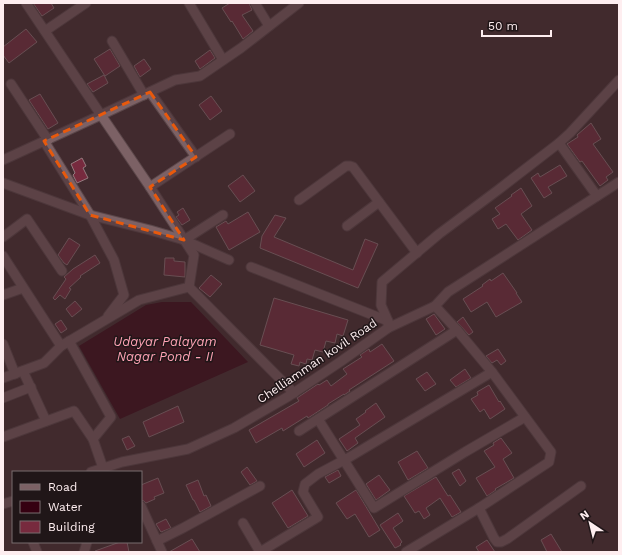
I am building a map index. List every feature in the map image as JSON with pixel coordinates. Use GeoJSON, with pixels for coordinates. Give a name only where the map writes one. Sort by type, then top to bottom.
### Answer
{"type":"FeatureCollection","features":[{"type":"Feature","properties":{"kind":"street"},"geometry":{"type":"LineString","coordinates":[[26,3],[194,255],[189,287]]}},
{"type":"Feature","properties":{"kind":"street"},"geometry":{"type":"LineString","coordinates":[[45,32],[86,3]]}},
{"type":"Feature","properties":{"kind":"street"},"geometry":{"type":"LineString","coordinates":[[189,3],[223,60]]}},
{"type":"Feature","properties":{"kind":"street"},"geometry":{"type":"LineString","coordinates":[[255,3],[269,26]]}},
{"type":"Feature","properties":{"kind":"street"},"geometry":{"type":"LineString","coordinates":[[3,160],[175,80],[200,76],[241,48],[299,3]]}},
{"type":"Feature","properties":{"kind":"street"},"geometry":{"type":"LineString","coordinates":[[112,41],[147,93],[196,157]]}},
{"type":"Feature","properties":{"kind":"street","name":"Chelliamman kovil Road"},"geometry":{"type":"LineString","coordinates":[[101,470],[119,468],[188,449],[234,428],[294,393],[340,362],[388,325],[381,305],[382,282],[439,234],[570,133],[619,80]]}},
{"type":"Feature","properties":{"kind":"street"},"geometry":{"type":"LineString","coordinates":[[11,84],[90,215],[114,260],[124,295],[104,320]]}},
{"type":"Feature","properties":{"kind":"street"},"geometry":{"type":"LineString","coordinates":[[150,187],[230,134]]}},
{"type":"Feature","properties":{"kind":"street"},"geometry":{"type":"LineString","coordinates":[[559,142],[597,196]]}},
{"type":"Feature","properties":{"kind":"street"},"geometry":{"type":"LineString","coordinates":[[299,200],[346,166],[353,167],[417,253]]}},
{"type":"Feature","properties":{"kind":"street"},"geometry":{"type":"LineString","coordinates":[[251,267],[388,325],[435,306],[448,292],[619,182]]}},
{"type":"Feature","properties":{"kind":"street"},"geometry":{"type":"LineString","coordinates":[[3,183],[90,215],[184,240],[229,260]]}},
{"type":"Feature","properties":{"kind":"street"},"geometry":{"type":"LineString","coordinates":[[347,226],[379,202]]}},
{"type":"Feature","properties":{"kind":"street"},"geometry":{"type":"LineString","coordinates":[[184,240],[223,215]]}},
{"type":"Feature","properties":{"kind":"street"},"geometry":{"type":"LineString","coordinates":[[3,237],[27,219],[62,271]]}},
{"type":"Feature","properties":{"kind":"street"},"geometry":{"type":"LineString","coordinates":[[3,256],[61,346]]}},
{"type":"Feature","properties":{"kind":"street"},"geometry":{"type":"LineString","coordinates":[[3,378],[44,363],[61,346],[139,300],[189,287]]}},
{"type":"Feature","properties":{"kind":"street"},"geometry":{"type":"LineString","coordinates":[[189,287],[294,393]]}},
{"type":"Feature","properties":{"kind":"street"},"geometry":{"type":"LineString","coordinates":[[3,295],[24,288]]}},
{"type":"Feature","properties":{"kind":"street"},"geometry":{"type":"LineString","coordinates":[[406,552],[479,508],[549,462],[551,452],[492,372],[435,306]]}},
{"type":"Feature","properties":{"kind":"street"},"geometry":{"type":"LineString","coordinates":[[299,431],[457,330]]}},
{"type":"Feature","properties":{"kind":"street"},"geometry":{"type":"LineString","coordinates":[[69,341],[111,417],[93,439]]}},
{"type":"Feature","properties":{"kind":"street"},"geometry":{"type":"LineString","coordinates":[[3,344],[19,372],[31,387],[46,421]]}},
{"type":"Feature","properties":{"kind":"street"},"geometry":{"type":"LineString","coordinates":[[243,523],[260,552],[318,517],[303,492],[306,484],[318,474],[492,372]]}},
{"type":"Feature","properties":{"kind":"street"},"geometry":{"type":"LineString","coordinates":[[3,398],[31,387]]}},
{"type":"Feature","properties":{"kind":"street"},"geometry":{"type":"LineString","coordinates":[[3,437],[74,411],[93,439],[101,470]]}},
{"type":"Feature","properties":{"kind":"street"},"geometry":{"type":"LineString","coordinates":[[318,419],[374,508],[525,417]]}},
{"type":"Feature","properties":{"kind":"street"},"geometry":{"type":"LineString","coordinates":[[157,541],[260,486]]}},
{"type":"Feature","properties":{"kind":"street"},"geometry":{"type":"LineString","coordinates":[[479,508],[494,538],[497,542],[501,542],[581,486]]}},
{"type":"Feature","properties":{"kind":"street"},"geometry":{"type":"LineString","coordinates":[[142,508],[162,552]]}},
{"type":"Feature","properties":{"kind":"highlighted area"},"geometry":{"type":"Polygon","coordinates":[[[150,92],[196,157],[150,187],[184,240],[90,215],[44,141],[150,92]]]}},
{"type":"Feature","properties":{"kind":"water","name":"Udayar Palayam Nagar Pond - II"},"geometry":{"type":"Polygon","coordinates":[[[162,302],[191,302],[248,362],[120,419],[79,346],[146,305],[162,302]]]}},
{"type":"Feature","properties":{"kind":"building"},"geometry":{"type":"Polygon","coordinates":[[[33,3],[51,3],[54,8],[42,16],[33,3]]]}},
{"type":"Feature","properties":{"kind":"building"},"geometry":{"type":"Polygon","coordinates":[[[230,3],[249,3],[252,10],[242,15],[253,31],[243,39],[222,8],[230,3]]]}},
{"type":"Feature","properties":{"kind":"building"},"geometry":{"type":"Polygon","coordinates":[[[26,29],[37,42],[9,63],[3,55],[3,47],[26,29]]]}},
{"type":"Feature","properties":{"kind":"building"},"geometry":{"type":"Polygon","coordinates":[[[110,49],[120,66],[105,76],[94,59],[110,49]]]}},
{"type":"Feature","properties":{"kind":"building"},"geometry":{"type":"Polygon","coordinates":[[[210,50],[215,58],[200,69],[195,61],[210,50]]]}},
{"type":"Feature","properties":{"kind":"building"},"geometry":{"type":"Polygon","coordinates":[[[144,59],[151,69],[140,77],[134,66],[144,59]]]}},
{"type":"Feature","properties":{"kind":"building"},"geometry":{"type":"Polygon","coordinates":[[[104,75],[108,83],[93,92],[87,84],[104,75]]]}},
{"type":"Feature","properties":{"kind":"building"},"geometry":{"type":"Polygon","coordinates":[[[40,94],[58,123],[48,129],[29,100],[40,94]]]}},
{"type":"Feature","properties":{"kind":"building"},"geometry":{"type":"Polygon","coordinates":[[[211,96],[222,111],[210,120],[199,105],[211,96]]]}},
{"type":"Feature","properties":{"kind":"building"},"geometry":{"type":"Polygon","coordinates":[[[591,123],[601,139],[593,144],[613,172],[606,177],[608,180],[600,186],[582,161],[580,162],[567,144],[578,137],[577,135],[591,123]]]}},
{"type":"Feature","properties":{"kind":"building"},"geometry":{"type":"Polygon","coordinates":[[[82,158],[86,166],[83,168],[88,178],[77,183],[73,175],[75,173],[71,164],[82,158]]]}},
{"type":"Feature","properties":{"kind":"building"},"geometry":{"type":"Polygon","coordinates":[[[560,165],[567,176],[548,187],[552,193],[544,198],[531,178],[538,173],[540,177],[560,165]]]}},
{"type":"Feature","properties":{"kind":"building"},"geometry":{"type":"Polygon","coordinates":[[[243,175],[255,191],[240,202],[228,186],[243,175]]]}},
{"type":"Feature","properties":{"kind":"building"},"geometry":{"type":"Polygon","coordinates":[[[521,188],[532,206],[521,214],[532,230],[518,240],[506,224],[498,229],[492,219],[500,214],[495,208],[521,188]]]}},
{"type":"Feature","properties":{"kind":"building"},"geometry":{"type":"Polygon","coordinates":[[[183,208],[190,220],[182,225],[176,217],[179,215],[177,212],[183,208]]]}},
{"type":"Feature","properties":{"kind":"building"},"geometry":{"type":"Polygon","coordinates":[[[248,212],[260,232],[229,250],[216,227],[226,221],[228,224],[248,212]]]}},
{"type":"Feature","properties":{"kind":"building"},"geometry":{"type":"Polygon","coordinates":[[[275,215],[286,218],[274,237],[353,270],[365,239],[378,244],[358,288],[260,248],[262,236],[275,215]]]}},
{"type":"Feature","properties":{"kind":"building"},"geometry":{"type":"Polygon","coordinates":[[[69,238],[80,245],[67,265],[58,255],[69,238]]]}},
{"type":"Feature","properties":{"kind":"building"},"geometry":{"type":"Polygon","coordinates":[[[95,255],[100,263],[80,276],[81,277],[69,288],[71,289],[65,299],[60,295],[55,300],[53,298],[66,279],[64,277],[73,269],[95,255]]]}},
{"type":"Feature","properties":{"kind":"building"},"geometry":{"type":"Polygon","coordinates":[[[165,258],[174,258],[174,261],[185,262],[185,277],[164,275],[165,258]]]}},
{"type":"Feature","properties":{"kind":"building"},"geometry":{"type":"Polygon","coordinates":[[[503,273],[522,302],[496,317],[487,302],[471,312],[463,299],[483,286],[482,285],[490,279],[491,281],[503,273]]]}},
{"type":"Feature","properties":{"kind":"building"},"geometry":{"type":"Polygon","coordinates":[[[211,275],[222,284],[210,297],[199,288],[211,275]]]}},
{"type":"Feature","properties":{"kind":"building"},"geometry":{"type":"Polygon","coordinates":[[[274,298],[348,320],[343,336],[337,334],[335,343],[326,341],[323,352],[315,350],[312,360],[307,359],[306,364],[300,362],[299,366],[291,364],[294,355],[260,345],[274,298]]]}},
{"type":"Feature","properties":{"kind":"building"},"geometry":{"type":"Polygon","coordinates":[[[75,301],[82,309],[72,317],[66,309],[75,301]]]}},
{"type":"Feature","properties":{"kind":"building"},"geometry":{"type":"Polygon","coordinates":[[[434,314],[445,329],[436,335],[426,319],[434,314]]]}},
{"type":"Feature","properties":{"kind":"building"},"geometry":{"type":"Polygon","coordinates":[[[463,317],[473,332],[469,335],[457,322],[463,317]]]}},
{"type":"Feature","properties":{"kind":"building"},"geometry":{"type":"Polygon","coordinates":[[[61,320],[67,329],[61,333],[55,324],[61,320]]]}},
{"type":"Feature","properties":{"kind":"building"},"geometry":{"type":"Polygon","coordinates":[[[382,344],[394,361],[308,418],[307,416],[283,431],[282,428],[256,443],[249,430],[299,401],[297,398],[318,384],[319,385],[327,380],[331,386],[347,374],[343,369],[362,357],[360,355],[369,349],[370,352],[382,344]]]}},
{"type":"Feature","properties":{"kind":"building"},"geometry":{"type":"Polygon","coordinates":[[[498,349],[506,361],[501,365],[497,360],[492,363],[486,356],[498,349]]]}},
{"type":"Feature","properties":{"kind":"building"},"geometry":{"type":"Polygon","coordinates":[[[465,369],[471,378],[456,387],[450,380],[465,369]]]}},
{"type":"Feature","properties":{"kind":"building"},"geometry":{"type":"Polygon","coordinates":[[[427,372],[436,384],[425,391],[416,379],[427,372]]]}},
{"type":"Feature","properties":{"kind":"building"},"geometry":{"type":"Polygon","coordinates":[[[489,385],[505,409],[490,419],[484,409],[480,412],[471,399],[478,395],[477,392],[489,385]]]}},
{"type":"Feature","properties":{"kind":"building"},"geometry":{"type":"Polygon","coordinates":[[[376,403],[385,417],[355,438],[358,443],[347,451],[339,439],[360,425],[356,419],[376,403]]]}},
{"type":"Feature","properties":{"kind":"building"},"geometry":{"type":"Polygon","coordinates":[[[178,406],[184,422],[149,437],[143,422],[178,406]]]}},
{"type":"Feature","properties":{"kind":"building"},"geometry":{"type":"Polygon","coordinates":[[[129,436],[135,446],[127,450],[122,439],[129,436]]]}},
{"type":"Feature","properties":{"kind":"building"},"geometry":{"type":"Polygon","coordinates":[[[501,438],[512,453],[503,459],[514,478],[495,489],[496,490],[487,496],[476,478],[495,467],[484,451],[494,445],[493,443],[501,438]]]}},
{"type":"Feature","properties":{"kind":"building"},"geometry":{"type":"Polygon","coordinates":[[[317,440],[325,453],[304,467],[296,454],[317,440]]]}},
{"type":"Feature","properties":{"kind":"building"},"geometry":{"type":"Polygon","coordinates":[[[417,451],[428,468],[408,480],[398,462],[417,451]]]}},
{"type":"Feature","properties":{"kind":"building"},"geometry":{"type":"Polygon","coordinates":[[[247,467],[257,481],[250,485],[241,472],[247,467]]]}},
{"type":"Feature","properties":{"kind":"building"},"geometry":{"type":"Polygon","coordinates":[[[459,469],[466,481],[460,486],[452,473],[459,469]]]}},
{"type":"Feature","properties":{"kind":"building"},"geometry":{"type":"Polygon","coordinates":[[[338,470],[341,476],[329,483],[325,477],[338,470]]]}},
{"type":"Feature","properties":{"kind":"building"},"geometry":{"type":"Polygon","coordinates":[[[379,475],[390,490],[376,500],[366,484],[379,475]]]}},
{"type":"Feature","properties":{"kind":"building"},"geometry":{"type":"Polygon","coordinates":[[[436,477],[448,496],[450,495],[461,512],[452,517],[440,498],[426,508],[430,515],[424,519],[419,511],[415,513],[404,496],[436,477]]]}},
{"type":"Feature","properties":{"kind":"building"},"geometry":{"type":"Polygon","coordinates":[[[158,478],[164,493],[154,497],[155,499],[146,503],[142,500],[142,485],[158,478]]]}},
{"type":"Feature","properties":{"kind":"building"},"geometry":{"type":"Polygon","coordinates":[[[198,480],[204,496],[206,495],[211,506],[200,512],[186,485],[198,480]]]}},
{"type":"Feature","properties":{"kind":"building"},"geometry":{"type":"Polygon","coordinates":[[[292,490],[308,516],[288,528],[272,503],[292,490]]]}},
{"type":"Feature","properties":{"kind":"building"},"geometry":{"type":"Polygon","coordinates":[[[356,490],[380,530],[369,537],[355,514],[347,519],[336,503],[356,490]]]}},
{"type":"Feature","properties":{"kind":"building"},"geometry":{"type":"Polygon","coordinates":[[[398,513],[403,521],[393,528],[402,542],[400,544],[401,545],[395,548],[380,525],[398,513]]]}},
{"type":"Feature","properties":{"kind":"building"},"geometry":{"type":"Polygon","coordinates":[[[166,519],[171,528],[161,532],[156,524],[166,519]]]}},
{"type":"Feature","properties":{"kind":"building"},"geometry":{"type":"Polygon","coordinates":[[[551,534],[562,552],[547,552],[541,540],[551,534]]]}},
{"type":"Feature","properties":{"kind":"building"},"geometry":{"type":"Polygon","coordinates":[[[192,539],[200,552],[169,552],[192,539]]]}},
{"type":"Feature","properties":{"kind":"building"},"geometry":{"type":"Polygon","coordinates":[[[487,540],[495,552],[479,552],[476,547],[487,540]]]}},
{"type":"Feature","properties":{"kind":"building"},"geometry":{"type":"Polygon","coordinates":[[[117,543],[127,543],[129,552],[95,552],[117,543]]]}}]}
